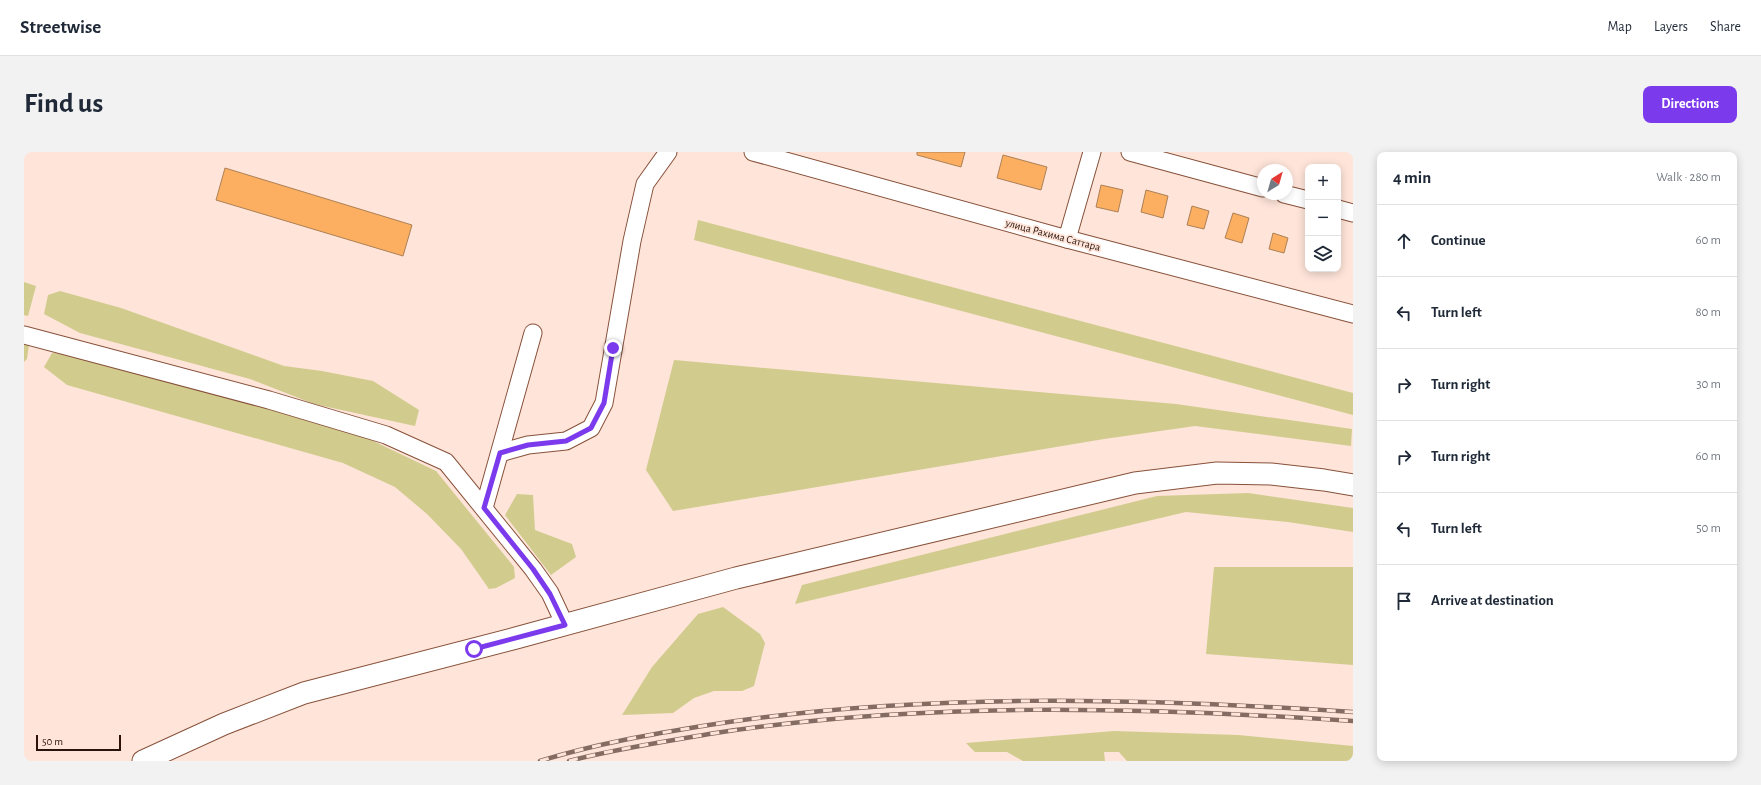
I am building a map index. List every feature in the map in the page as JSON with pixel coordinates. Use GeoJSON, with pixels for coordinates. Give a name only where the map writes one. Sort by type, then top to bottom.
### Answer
{"type":"FeatureCollection","features":[{"type":"Feature","properties":{"kind":"main road"},"geometry":{"type":"LineString","coordinates":[[143,761],[224,724],[304,693],[565,625],[736,578],[1135,483],[1217,473],[1271,474],[1353,485]]}},
{"type":"Feature","properties":{"kind":"street"},"geometry":{"type":"LineString","coordinates":[[500,453],[528,445],[566,441],[591,428],[604,403],[632,241],[645,184],[668,152]]}},
{"type":"Feature","properties":{"kind":"street","name":"улица Рахима Саттара"},"geometry":{"type":"LineString","coordinates":[[754,152],[1067,240],[1353,314]]}},
{"type":"Feature","properties":{"kind":"street"},"geometry":{"type":"LineString","coordinates":[[1067,240],[1092,152]]}},
{"type":"Feature","properties":{"kind":"street"},"geometry":{"type":"LineString","coordinates":[[1130,152],[1257,186]]}},
{"type":"Feature","properties":{"kind":"street"},"geometry":{"type":"LineString","coordinates":[[1293,196],[1305,199]]}},
{"type":"Feature","properties":{"kind":"street"},"geometry":{"type":"LineString","coordinates":[[1341,210],[1353,213]]}},
{"type":"Feature","properties":{"kind":"street"},"geometry":{"type":"LineString","coordinates":[[484,508],[533,333]]}},
{"type":"Feature","properties":{"kind":"street"},"geometry":{"type":"LineString","coordinates":[[24,335],[269,400],[386,435],[446,462],[533,569],[550,594],[565,625]]}},
{"type":"Feature","properties":{"kind":"shaded area"},"geometry":{"type":"Polygon","coordinates":[[[698,220],[1353,393],[1353,415],[694,240],[698,220]]]}},
{"type":"Feature","properties":{"kind":"shaded area"},"geometry":{"type":"Polygon","coordinates":[[[24,282],[36,286],[28,316],[24,315],[24,282]]]}},
{"type":"Feature","properties":{"kind":"shaded area"},"geometry":{"type":"Polygon","coordinates":[[[60,291],[121,308],[284,366],[322,371],[373,381],[419,410],[415,426],[314,404],[250,379],[80,333],[44,314],[48,295],[60,291]]]}},
{"type":"Feature","properties":{"kind":"shaded area"},"geometry":{"type":"Polygon","coordinates":[[[24,344],[29,345],[27,359],[24,362],[24,344]]]}},
{"type":"Feature","properties":{"kind":"shaded area"},"geometry":{"type":"Polygon","coordinates":[[[52,353],[66,354],[244,402],[369,439],[436,471],[514,567],[515,578],[496,588],[489,589],[461,549],[427,514],[395,487],[343,463],[67,385],[44,367],[52,353]]]}},
{"type":"Feature","properties":{"kind":"shaded area"},"geometry":{"type":"Polygon","coordinates":[[[674,360],[1176,404],[1352,429],[1351,446],[1195,426],[1104,439],[673,511],[646,470],[674,360]]]}},
{"type":"Feature","properties":{"kind":"shaded area"},"geometry":{"type":"Polygon","coordinates":[[[1248,493],[1353,508],[1353,532],[1288,522],[1186,512],[795,604],[802,585],[1157,496],[1248,493]]]}},
{"type":"Feature","properties":{"kind":"shaded area"},"geometry":{"type":"Polygon","coordinates":[[[517,494],[533,495],[535,530],[572,544],[576,557],[551,575],[505,515],[517,494]]]}},
{"type":"Feature","properties":{"kind":"shaded area"},"geometry":{"type":"Polygon","coordinates":[[[1214,567],[1353,567],[1353,665],[1206,654],[1214,567]]]}},
{"type":"Feature","properties":{"kind":"shaded area"},"geometry":{"type":"Polygon","coordinates":[[[723,607],[760,634],[765,643],[754,686],[742,691],[714,691],[694,698],[673,713],[622,715],[652,667],[698,614],[723,607]]]}},
{"type":"Feature","properties":{"kind":"shaded area"},"geometry":{"type":"Polygon","coordinates":[[[1114,731],[1238,735],[1353,746],[1353,761],[1127,761],[1119,752],[1104,752],[1105,761],[1023,761],[1007,752],[975,752],[966,743],[1114,731]]]}},
{"type":"Feature","properties":{"kind":"building"},"geometry":{"type":"Polygon","coordinates":[[[917,152],[965,152],[961,167],[917,155],[917,152]]]}},
{"type":"Feature","properties":{"kind":"building"},"geometry":{"type":"Polygon","coordinates":[[[1003,155],[1047,167],[1041,190],[997,178],[1003,155]]]}},
{"type":"Feature","properties":{"kind":"building"},"geometry":{"type":"Polygon","coordinates":[[[225,168],[412,225],[403,256],[216,200],[225,168]]]}},
{"type":"Feature","properties":{"kind":"building"},"geometry":{"type":"Polygon","coordinates":[[[1101,185],[1123,190],[1118,212],[1096,207],[1101,185]]]}},
{"type":"Feature","properties":{"kind":"building"},"geometry":{"type":"Polygon","coordinates":[[[1146,190],[1168,196],[1163,218],[1141,212],[1146,190]]]}},
{"type":"Feature","properties":{"kind":"building"},"geometry":{"type":"Polygon","coordinates":[[[1192,206],[1209,211],[1204,229],[1187,225],[1192,206]]]}},
{"type":"Feature","properties":{"kind":"building"},"geometry":{"type":"Polygon","coordinates":[[[1233,213],[1249,218],[1242,243],[1225,238],[1233,213]]]}},
{"type":"Feature","properties":{"kind":"building"},"geometry":{"type":"Polygon","coordinates":[[[1273,233],[1288,238],[1284,253],[1269,249],[1273,233]]]}},
{"type":"Feature","properties":{"kind":"railway"},"geometry":{"type":"LineString","coordinates":[[540,761],[603,745],[688,728],[789,714],[869,707],[1030,701],[1111,701],[1192,703],[1353,712]]}},
{"type":"Feature","properties":{"kind":"railway"},"geometry":{"type":"LineString","coordinates":[[569,761],[604,753],[709,734],[789,723],[869,716],[1030,710],[1111,710],[1192,712],[1353,721]]}},
{"type":"Feature","properties":{"kind":"route"},"geometry":{"type":"LineString","coordinates":[[474,649],[565,625],[550,594],[533,569],[498,528],[484,508],[500,453],[528,445],[566,441],[591,428],[604,403],[613,348]]}}]}
